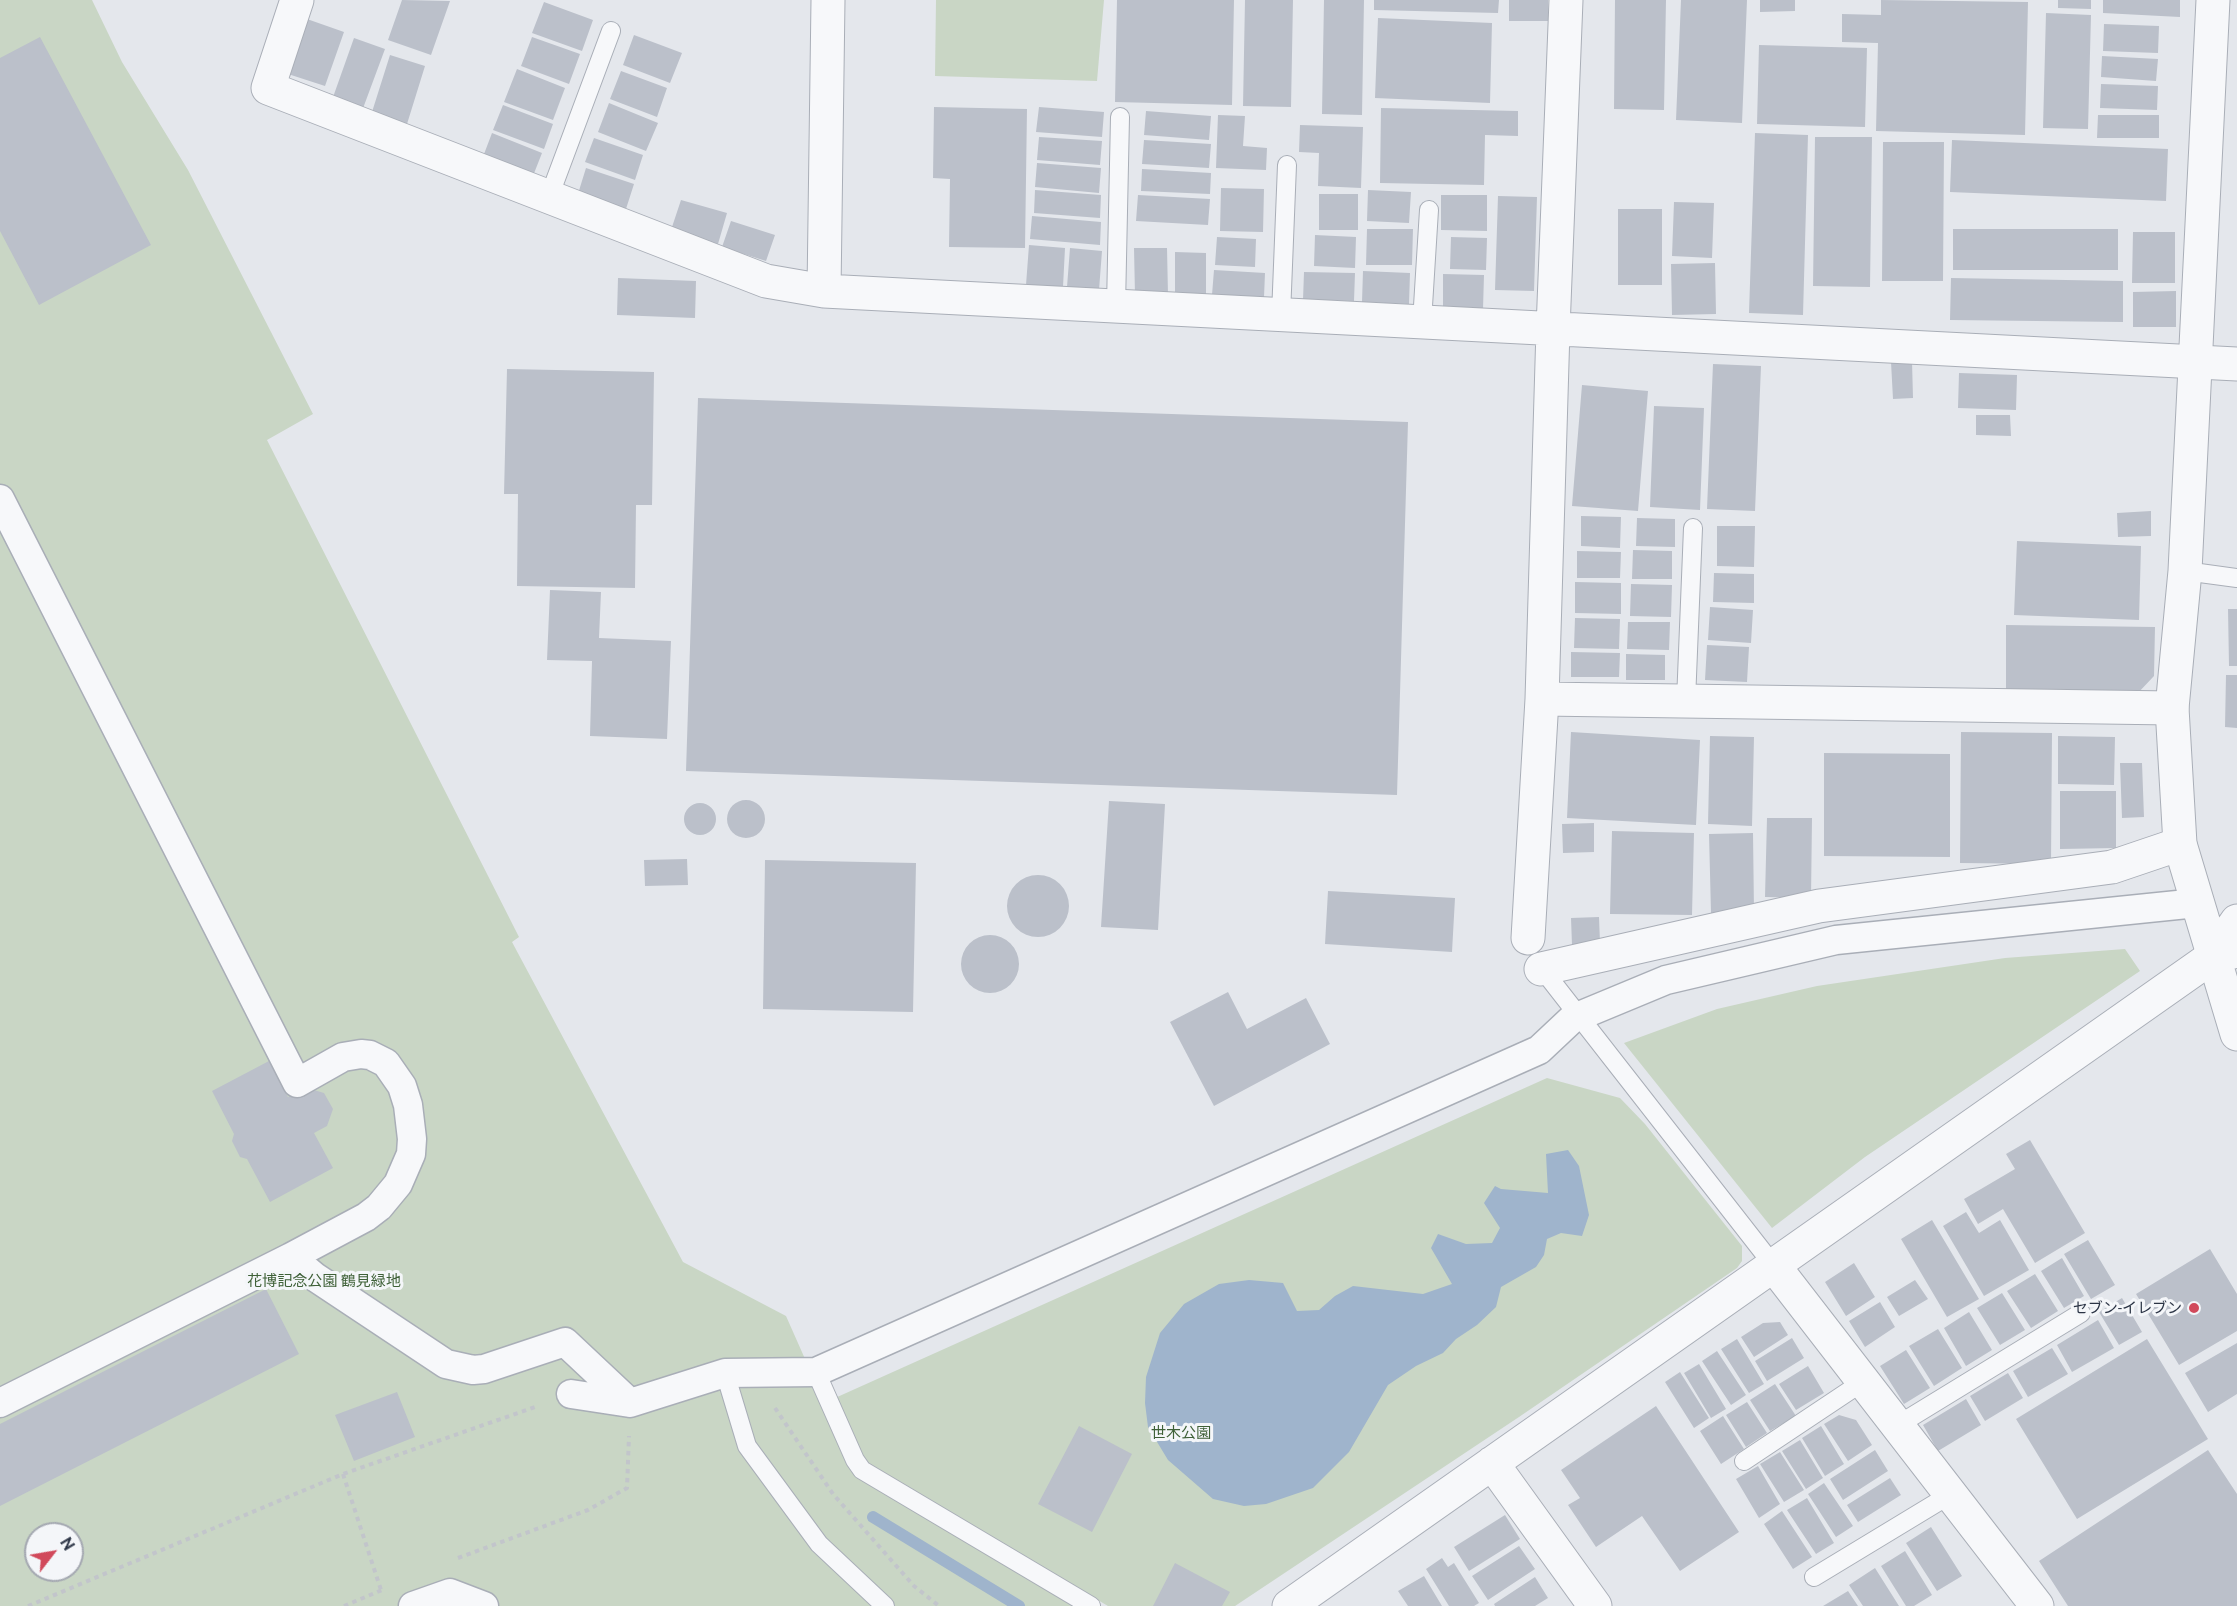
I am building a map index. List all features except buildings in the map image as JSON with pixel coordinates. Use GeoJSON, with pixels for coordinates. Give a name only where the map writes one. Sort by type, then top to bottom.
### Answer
{"type":"FeatureCollection","features":[{"type":"Feature","properties":{"kind":"street"},"geometry":{"type":"LineString","coordinates":[[297,0],[268,88],[766,281],[824,291],[2237,364]]}},
{"type":"Feature","properties":{"kind":"street"},"geometry":{"type":"LineString","coordinates":[[824,291],[828,0]]}},
{"type":"Feature","properties":{"kind":"street"},"geometry":{"type":"LineString","coordinates":[[1528,938],[1542,699],[1566,0]]}},
{"type":"Feature","properties":{"kind":"street"},"geometry":{"type":"LineString","coordinates":[[2213,0],[2185,571],[2172,708],[2180,844],[2197,903],[2225,954],[2237,1034]]}},
{"type":"Feature","properties":{"kind":"street"},"geometry":{"type":"LineString","coordinates":[[0,499],[297,1083],[343,1057],[370,1055],[386,1063],[402,1086],[408,1105],[412,1139],[411,1154],[398,1184],[373,1212],[291,1257],[0,1403]]}},
{"type":"Feature","properties":{"kind":"street"},"geometry":{"type":"LineString","coordinates":[[1542,699],[2172,708]]}},
{"type":"Feature","properties":{"kind":"street"},"geometry":{"type":"LineString","coordinates":[[1541,969],[1819,906],[2112,867],[2180,844]]}},
{"type":"Feature","properties":{"kind":"street"},"geometry":{"type":"LineString","coordinates":[[570,1394],[630,1403],[738,1373],[816,1372],[1539,1050],[1572,1019],[1666,980],[1836,940],[2197,903]]}},
{"type":"Feature","properties":{"kind":"street"},"geometry":{"type":"LineString","coordinates":[[1289,1606],[2225,954],[2237,921]]}},
{"type":"Feature","properties":{"kind":"street"},"geometry":{"type":"LineString","coordinates":[[291,1257],[315,1277],[446,1364],[473,1370],[484,1369],[565,1342],[630,1403]]}},
{"type":"Feature","properties":{"kind":"street"},"geometry":{"type":"LineString","coordinates":[[1774,1266],[2037,1606]]}},
{"type":"Feature","properties":{"kind":"street"},"geometry":{"type":"LineString","coordinates":[[1492,1463],[1595,1606]]}},
{"type":"Feature","properties":{"kind":"street"},"geometry":{"type":"LineString","coordinates":[[413,1606],[450,1593],[483,1606]]}},
{"type":"Feature","properties":{"kind":"lane"},"geometry":{"type":"LineString","coordinates":[[549,197],[611,31]]}},
{"type":"Feature","properties":{"kind":"lane"},"geometry":{"type":"LineString","coordinates":[[1116,306],[1120,117]]}},
{"type":"Feature","properties":{"kind":"lane"},"geometry":{"type":"LineString","coordinates":[[1281,315],[1287,165]]}},
{"type":"Feature","properties":{"kind":"lane"},"geometry":{"type":"LineString","coordinates":[[1422,322],[1429,210]]}},
{"type":"Feature","properties":{"kind":"lane"},"geometry":{"type":"LineString","coordinates":[[1686,701],[1693,528]]}},
{"type":"Feature","properties":{"kind":"lane"},"geometry":{"type":"LineString","coordinates":[[2185,571],[2237,578]]}},
{"type":"Feature","properties":{"kind":"lane"},"geometry":{"type":"LineString","coordinates":[[1528,938],[1541,969],[1774,1266]]}},
{"type":"Feature","properties":{"kind":"lane"},"geometry":{"type":"LineString","coordinates":[[1898,1425],[2081,1312]]}},
{"type":"Feature","properties":{"kind":"lane"},"geometry":{"type":"LineString","coordinates":[[816,1372],[855,1460],[862,1470],[1091,1606]]}},
{"type":"Feature","properties":{"kind":"lane"},"geometry":{"type":"LineString","coordinates":[[738,1373],[747,1446],[819,1544],[885,1606]]}},
{"type":"Feature","properties":{"kind":"lane"},"geometry":{"type":"LineString","coordinates":[[1744,1461],[1864,1381]]}},
{"type":"Feature","properties":{"kind":"lane"},"geometry":{"type":"LineString","coordinates":[[1814,1577],[1951,1494]]}},
{"type":"Feature","properties":{"kind":"path"},"geometry":{"type":"LineString","coordinates":[[738,1373],[833,1494],[914,1586],[939,1606]]}},
{"type":"Feature","properties":{"kind":"path"},"geometry":{"type":"LineString","coordinates":[[28,1606],[343,1474],[570,1394]]}},
{"type":"Feature","properties":{"kind":"path"},"geometry":{"type":"LineString","coordinates":[[453,1560],[588,1510],[627,1488],[630,1403]]}},
{"type":"Feature","properties":{"kind":"path"},"geometry":{"type":"LineString","coordinates":[[343,1474],[381,1590]]}},
{"type":"Feature","properties":{"kind":"path"},"geometry":{"type":"LineString","coordinates":[[344,1606],[392,1586]]}},
{"type":"Feature","properties":{"kind":"green space","name":"花博記念公園 鶴見緑地"},"geometry":{"type":"Polygon","coordinates":[[[0,0],[92,0],[122,62],[188,170],[313,414],[267,440],[519,937],[512,942],[683,1262],[786,1316],[856,1474],[1083,1606],[0,1606],[0,0]]]}},
{"type":"Feature","properties":{"kind":"green space"},"geometry":{"type":"Polygon","coordinates":[[[936,0],[1104,0],[1097,81],[935,76],[936,0]]]}},
{"type":"Feature","properties":{"kind":"green space"},"geometry":{"type":"Polygon","coordinates":[[[2125,949],[2140,971],[1865,1157],[1772,1228],[1624,1043],[1717,1009],[1817,986],[2005,958],[2125,949]]]}},
{"type":"Feature","properties":{"kind":"green space","name":"世木公園"},"geometry":{"type":"Polygon","coordinates":[[[1547,1078],[1620,1098],[1645,1124],[1742,1246],[1742,1261],[1737,1268],[1519,1417],[1235,1606],[1108,1606],[868,1465],[862,1458],[835,1398],[1547,1078]]]}},
{"type":"Feature","properties":{"kind":"water"},"geometry":{"type":"Polygon","coordinates":[[[1568,1150],[1579,1166],[1589,1215],[1582,1236],[1561,1233],[1547,1239],[1544,1255],[1536,1267],[1501,1287],[1496,1307],[1477,1325],[1456,1339],[1443,1353],[1416,1366],[1388,1385],[1349,1452],[1313,1488],[1266,1504],[1244,1506],[1213,1499],[1168,1460],[1148,1427],[1145,1403],[1146,1377],[1160,1333],[1184,1304],[1219,1284],[1249,1280],[1283,1283],[1297,1311],[1319,1310],[1335,1296],[1353,1286],[1423,1294],[1452,1284],[1431,1248],[1438,1234],[1466,1244],[1492,1243],[1500,1228],[1484,1203],[1495,1186],[1501,1189],[1548,1193],[1546,1154],[1568,1150]]]}},
{"type":"Feature","properties":{"kind":"waterway"},"geometry":{"type":"LineString","coordinates":[[873,1517],[1019,1606]]}},
{"type":"Feature","properties":{"kind":"place","name":"セブン-イレブン"},"geometry":{"type":"Point","coordinates":[2194,1308]}}]}
